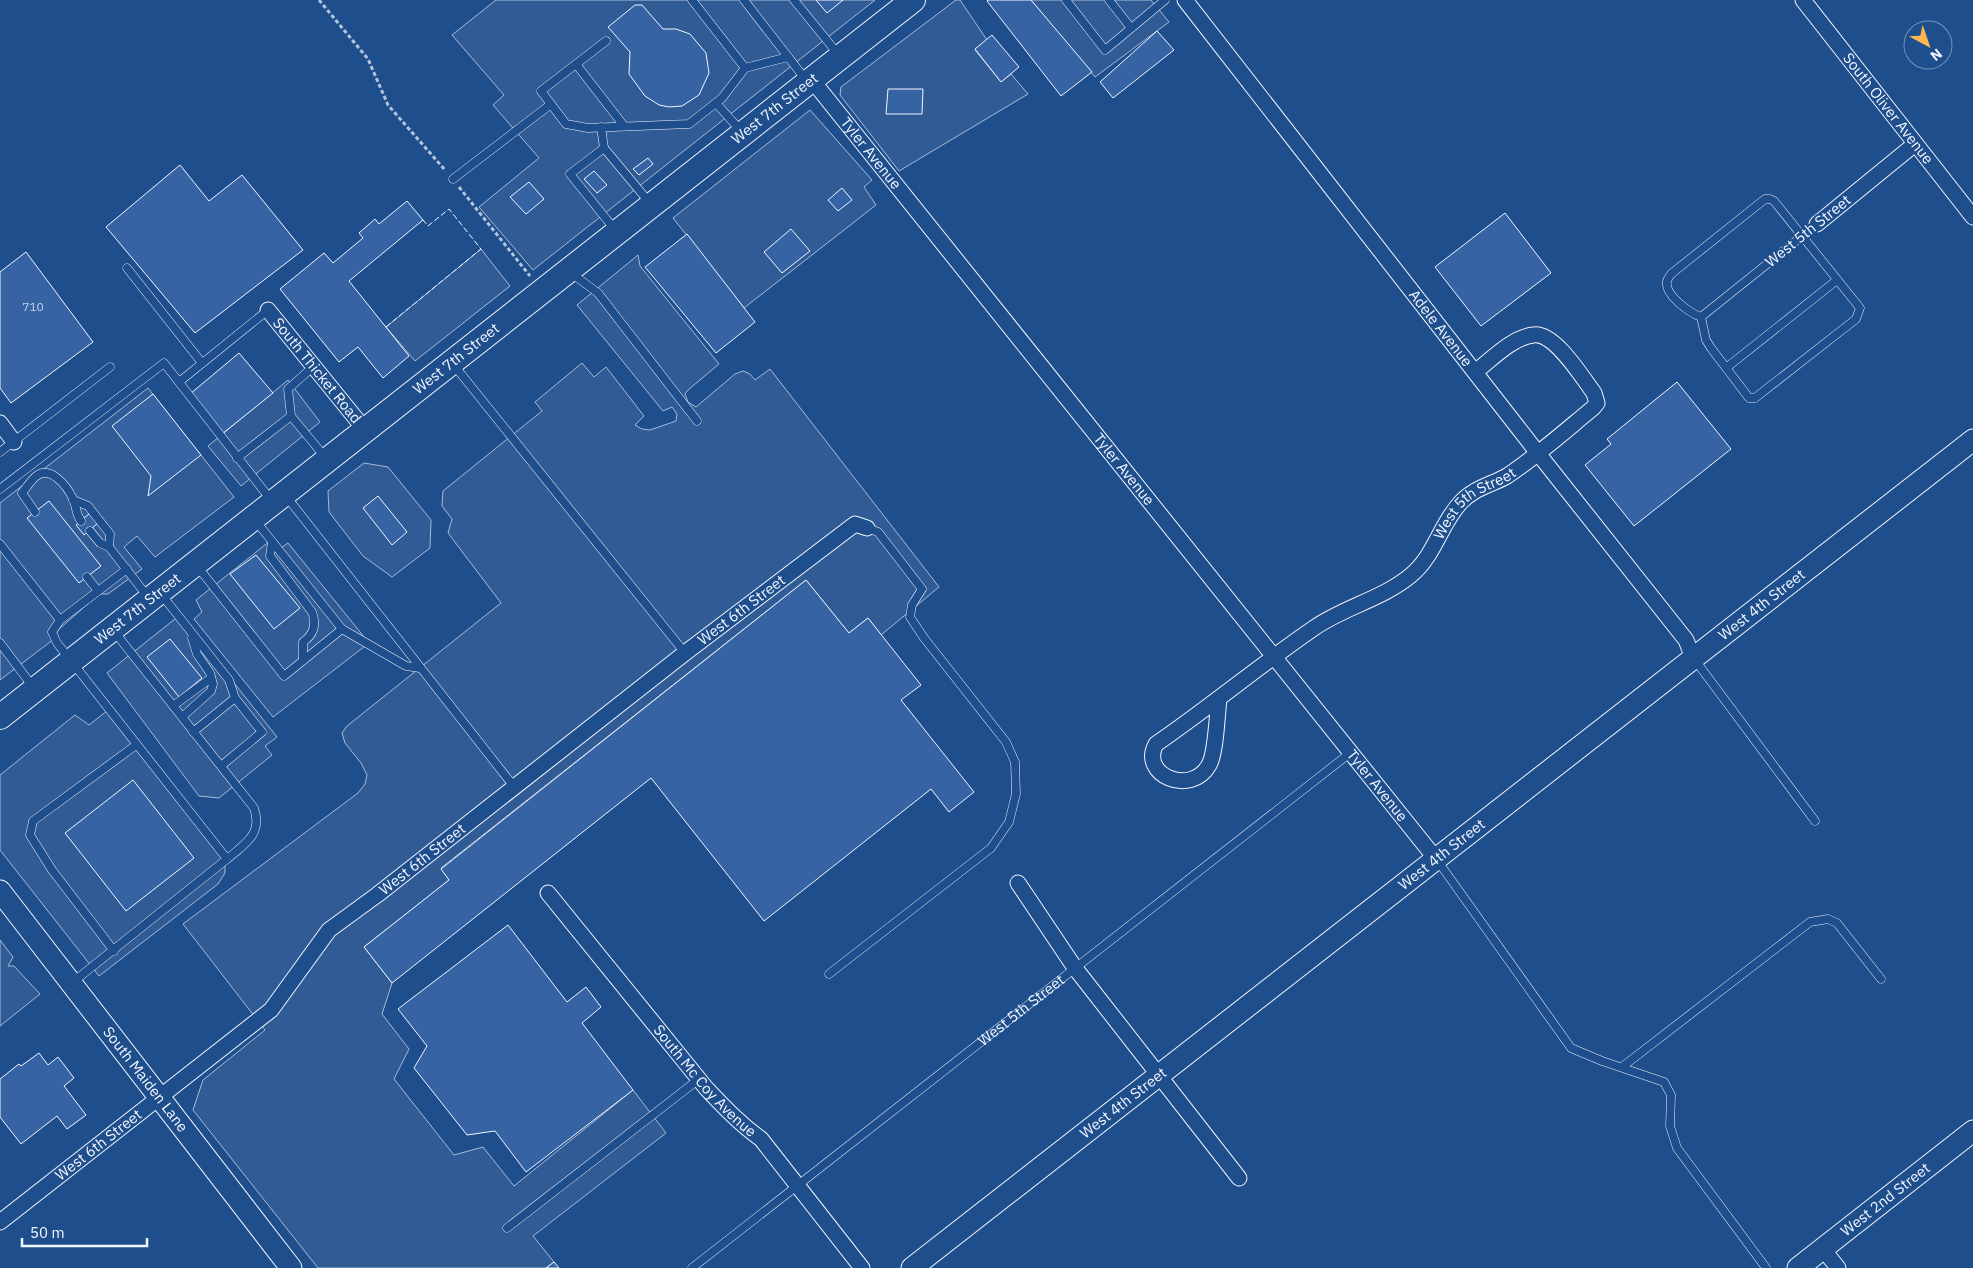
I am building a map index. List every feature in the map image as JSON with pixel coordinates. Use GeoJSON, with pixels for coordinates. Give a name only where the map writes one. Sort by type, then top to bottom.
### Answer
{"type":"FeatureCollection","features":[{"type":"Feature","properties":{"kind":"main road","name":"West 7th Street"},"geometry":{"type":"LineString","coordinates":[[1,714],[36,690],[113,630],[810,82],[903,3]]}},
{"type":"Feature","properties":{"kind":"street","name":"Adele Avenue"},"geometry":{"type":"LineString","coordinates":[[1185,0],[1686,640],[1693,658]]}},
{"type":"Feature","properties":{"kind":"street","name":"South Oliver Avenue"},"geometry":{"type":"LineString","coordinates":[[1803,0],[1973,217]]}},
{"type":"Feature","properties":{"kind":"street","name":"Tyler Avenue"},"geometry":{"type":"LineString","coordinates":[[810,82],[1436,859]]}},
{"type":"Feature","properties":{"kind":"street","name":"West 5th Street"},"geometry":{"type":"LineString","coordinates":[[1817,224],[1915,144]]}},
{"type":"Feature","properties":{"kind":"street","name":"South Thicket Road"},"geometry":{"type":"LineString","coordinates":[[268,310],[366,431]]}},
{"type":"Feature","properties":{"kind":"street","name":"West 5th Street"},"geometry":{"type":"LineString","coordinates":[[1219,699],[1211,763],[1204,773],[1191,780],[1169,779],[1158,770],[1152,760],[1151,752],[1156,744],[1316,626],[1394,588],[1412,574],[1432,550],[1450,514],[1462,501],[1473,491],[1508,475],[1593,408],[1597,402],[1594,393],[1554,342],[1540,334],[1532,334],[1509,346],[1475,372]]}},
{"type":"Feature","properties":{"kind":"street"},"geometry":{"type":"LineString","coordinates":[[0,423],[14,442]]}},
{"type":"Feature","properties":{"kind":"street","name":"West 4th Street"},"geometry":{"type":"LineString","coordinates":[[912,1268],[1973,440]]}},
{"type":"Feature","properties":{"kind":"street","name":"West 6th Street"},"geometry":{"type":"LineString","coordinates":[[0,1222],[271,1010],[329,930],[377,895],[685,653],[854,524],[867,528]]}},
{"type":"Feature","properties":{"kind":"street"},"geometry":{"type":"LineString","coordinates":[[1018,883],[1075,968],[1239,1178]]}},
{"type":"Feature","properties":{"kind":"street","name":"South Maiden Lane"},"geometry":{"type":"LineString","coordinates":[[0,891],[291,1268]]}},
{"type":"Feature","properties":{"kind":"street","name":"South Mc Coy Avenue"},"geometry":{"type":"LineString","coordinates":[[548,893],[699,1079],[727,1111],[761,1139],[862,1268]]}},
{"type":"Feature","properties":{"kind":"street","name":"West 2nd Street"},"geometry":{"type":"LineString","coordinates":[[1798,1268],[1973,1131]]}},
{"type":"Feature","properties":{"kind":"street"},"geometry":{"type":"LineString","coordinates":[[1823,1248],[1838,1268]]}},
{"type":"Feature","properties":{"kind":"lane"},"geometry":{"type":"LineString","coordinates":[[692,0],[745,68]]}},
{"type":"Feature","properties":{"kind":"lane"},"geometry":{"type":"LineString","coordinates":[[744,0],[810,82]]}},
{"type":"Feature","properties":{"kind":"lane"},"geometry":{"type":"LineString","coordinates":[[794,0],[841,57]]}},
{"type":"Feature","properties":{"kind":"lane"},"geometry":{"type":"LineString","coordinates":[[1066,0],[1105,50],[1165,0]]}},
{"type":"Feature","properties":{"kind":"lane"},"geometry":{"type":"LineString","coordinates":[[1109,0],[1131,28]]}},
{"type":"Feature","properties":{"kind":"lane"},"geometry":{"type":"LineString","coordinates":[[606,41],[541,91],[566,124],[601,128],[689,124],[722,98],[745,68],[788,57]]}},
{"type":"Feature","properties":{"kind":"lane"},"geometry":{"type":"LineString","coordinates":[[576,64],[624,126]]}},
{"type":"Feature","properties":{"kind":"lane"},"geometry":{"type":"LineString","coordinates":[[716,103],[744,134]]}},
{"type":"Feature","properties":{"kind":"lane"},"geometry":{"type":"LineString","coordinates":[[453,179],[552,104]]}},
{"type":"Feature","properties":{"kind":"lane"},"geometry":{"type":"LineString","coordinates":[[601,128],[604,148],[652,206]]}},
{"type":"Feature","properties":{"kind":"lane"},"geometry":{"type":"LineString","coordinates":[[604,148],[570,174],[618,233]]}},
{"type":"Feature","properties":{"kind":"lane"},"geometry":{"type":"LineString","coordinates":[[1765,199],[1774,201],[1837,280],[1860,308],[1856,319],[1754,398],[1749,398],[1706,340],[1701,317],[1682,306],[1672,294],[1667,281],[1671,274],[1765,199]]}},
{"type":"Feature","properties":{"kind":"lane","name":"West 5th Street"},"geometry":{"type":"LineString","coordinates":[[1701,317],[1817,224]]}},
{"type":"Feature","properties":{"kind":"lane"},"geometry":{"type":"LineString","coordinates":[[126,268],[202,363]]}},
{"type":"Feature","properties":{"kind":"lane"},"geometry":{"type":"LineString","coordinates":[[568,272],[598,293],[697,421]]}},
{"type":"Feature","properties":{"kind":"lane"},"geometry":{"type":"LineString","coordinates":[[1726,368],[1837,280]]}},
{"type":"Feature","properties":{"kind":"lane"},"geometry":{"type":"LineString","coordinates":[[179,382],[268,310]]}},
{"type":"Feature","properties":{"kind":"lane"},"geometry":{"type":"LineString","coordinates":[[0,488],[164,363],[237,458],[279,499],[420,668],[515,788]]}},
{"type":"Feature","properties":{"kind":"lane"},"geometry":{"type":"LineString","coordinates":[[453,363],[685,653]]}},
{"type":"Feature","properties":{"kind":"lane"},"geometry":{"type":"LineString","coordinates":[[314,366],[288,389],[291,416],[328,460]]}},
{"type":"Feature","properties":{"kind":"lane"},"geometry":{"type":"LineString","coordinates":[[0,452],[110,367]]}},
{"type":"Feature","properties":{"kind":"lane"},"geometry":{"type":"LineString","coordinates":[[237,458],[291,416]]}},
{"type":"Feature","properties":{"kind":"lane"},"geometry":{"type":"LineString","coordinates":[[35,512],[22,492],[36,476],[44,473],[52,474],[73,500],[76,514],[81,520]]}},
{"type":"Feature","properties":{"kind":"lane"},"geometry":{"type":"LineString","coordinates":[[73,500],[88,506],[110,534],[109,546]]}},
{"type":"Feature","properties":{"kind":"lane"},"geometry":{"type":"LineString","coordinates":[[254,519],[342,629],[406,666],[420,668]]}},
{"type":"Feature","properties":{"kind":"lane"},"geometry":{"type":"LineString","coordinates":[[829,974],[991,848],[1009,822],[1016,794],[1015,762],[1006,742],[924,638],[910,617],[912,605],[922,589],[878,532],[867,528]]}},
{"type":"Feature","properties":{"kind":"lane"},"geometry":{"type":"LineString","coordinates":[[90,531],[100,543],[109,546],[127,569],[191,633],[229,680],[235,698],[262,732],[221,766]]}},
{"type":"Feature","properties":{"kind":"lane"},"geometry":{"type":"LineString","coordinates":[[272,542],[270,556],[315,618],[313,631],[310,637],[303,642],[303,660]]}},
{"type":"Feature","properties":{"kind":"lane"},"geometry":{"type":"LineString","coordinates":[[0,544],[60,620]]}},
{"type":"Feature","properties":{"kind":"lane"},"geometry":{"type":"LineString","coordinates":[[196,564],[284,676],[342,629]]}},
{"type":"Feature","properties":{"kind":"lane"},"geometry":{"type":"LineString","coordinates":[[127,569],[60,620],[52,632],[55,641],[227,859]]}},
{"type":"Feature","properties":{"kind":"lane"},"geometry":{"type":"LineString","coordinates":[[87,577],[98,591]]}},
{"type":"Feature","properties":{"kind":"lane"},"geometry":{"type":"LineString","coordinates":[[72,983],[227,859],[253,836],[257,826],[254,808],[113,630]]}},
{"type":"Feature","properties":{"kind":"lane"},"geometry":{"type":"LineString","coordinates":[[182,718],[211,691],[213,684],[212,678],[197,654],[191,633]]}},
{"type":"Feature","properties":{"kind":"lane"},"geometry":{"type":"LineString","coordinates":[[0,643],[36,690]]}},
{"type":"Feature","properties":{"kind":"lane"},"geometry":{"type":"LineString","coordinates":[[1693,658],[1815,821]]}},
{"type":"Feature","properties":{"kind":"lane"},"geometry":{"type":"LineString","coordinates":[[173,706],[212,678]]}},
{"type":"Feature","properties":{"kind":"lane"},"geometry":{"type":"LineString","coordinates":[[193,732],[235,698]]}},
{"type":"Feature","properties":{"kind":"lane"},"geometry":{"type":"LineString","coordinates":[[114,951],[52,870],[30,835],[33,821],[136,745]]}},
{"type":"Feature","properties":{"kind":"lane","name":"West 5th Street"},"geometry":{"type":"LineString","coordinates":[[692,1268],[1350,753]]}},
{"type":"Feature","properties":{"kind":"lane"},"geometry":{"type":"LineString","coordinates":[[1436,859],[1571,1048],[1602,1061],[1664,1082],[1671,1095],[1670,1126],[1677,1148],[1766,1268]]}},
{"type":"Feature","properties":{"kind":"lane"},"geometry":{"type":"LineString","coordinates":[[1622,1067],[1810,922],[1828,919],[1836,923],[1881,979]]}},
{"type":"Feature","properties":{"kind":"lane"},"geometry":{"type":"LineString","coordinates":[[507,1228],[699,1079]]}},
{"type":"Feature","properties":{"kind":"path"},"geometry":{"type":"LineString","coordinates":[[319,0],[368,59],[388,105],[453,179],[543,292]]}},
{"type":"Feature","properties":{"kind":"shaded area"},"geometry":{"type":"Polygon","coordinates":[[[496,0],[875,0],[533,270],[479,207],[539,158],[493,105],[504,95],[452,35],[496,0]]]}},
{"type":"Feature","properties":{"kind":"shaded area"},"geometry":{"type":"Polygon","coordinates":[[[956,0],[960,0],[987,40],[975,50],[1001,82],[1011,74],[1028,94],[899,171],[840,95],[841,87],[956,0]]]}},
{"type":"Feature","properties":{"kind":"shaded area"},"geometry":{"type":"Polygon","coordinates":[[[1031,0],[1151,0],[1169,22],[1095,77],[1031,0]]]}},
{"type":"Feature","properties":{"kind":"shaded area"},"geometry":{"type":"Polygon","coordinates":[[[810,110],[872,180],[864,187],[876,205],[744,308],[673,218],[810,110]]]}},
{"type":"Feature","properties":{"kind":"shaded area"},"geometry":{"type":"Polygon","coordinates":[[[481,249],[510,286],[415,361],[386,327],[481,249]]]}},
{"type":"Feature","properties":{"kind":"shaded area"},"geometry":{"type":"Polygon","coordinates":[[[638,255],[640,266],[719,364],[688,390],[685,394],[688,402],[696,407],[735,374],[743,371],[750,374],[755,380],[770,369],[939,587],[881,635],[868,618],[849,633],[806,580],[441,868],[449,880],[364,947],[392,983],[382,1014],[409,1049],[394,1079],[454,1155],[483,1147],[514,1186],[633,1090],[666,1133],[533,1236],[554,1262],[546,1268],[318,1268],[193,1110],[203,1080],[265,1030],[183,924],[358,793],[365,784],[367,775],[361,763],[345,743],[342,733],[347,726],[501,603],[448,533],[452,519],[442,506],[443,491],[542,411],[535,402],[582,363],[594,377],[606,367],[644,416],[635,425],[642,429],[650,430],[676,421],[677,414],[672,407],[663,411],[577,305],[638,255]]]}},
{"type":"Feature","properties":{"kind":"shaded area"},"geometry":{"type":"Polygon","coordinates":[[[288,380],[320,422],[241,486],[208,446],[288,380]]]}},
{"type":"Feature","properties":{"kind":"shaded area"},"geometry":{"type":"Polygon","coordinates":[[[148,388],[234,497],[155,557],[137,536],[124,547],[142,569],[108,594],[99,594],[58,630],[54,639],[0,680],[0,503],[148,388]]]}},
{"type":"Feature","properties":{"kind":"shaded area"},"geometry":{"type":"Polygon","coordinates":[[[364,463],[388,467],[431,520],[430,548],[392,577],[363,556],[329,512],[328,491],[364,463]]]}},
{"type":"Feature","properties":{"kind":"shaded area"},"geometry":{"type":"Polygon","coordinates":[[[270,541],[278,550],[288,543],[369,643],[273,717],[194,619],[202,612],[196,600],[270,541]]]}},
{"type":"Feature","properties":{"kind":"shaded area"},"geometry":{"type":"Polygon","coordinates":[[[180,615],[277,737],[265,746],[272,755],[219,798],[199,796],[107,673],[180,615]]]}},
{"type":"Feature","properties":{"kind":"shaded area"},"geometry":{"type":"Polygon","coordinates":[[[112,707],[225,859],[225,873],[218,884],[99,976],[0,850],[0,775],[75,715],[89,725],[112,707]]]}},
{"type":"Feature","properties":{"kind":"shaded area"},"geometry":{"type":"Polygon","coordinates":[[[0,940],[13,957],[8,966],[14,966],[40,994],[0,1026],[0,940]]]}},
{"type":"Feature","properties":{"kind":"building"},"geometry":{"type":"Polygon","coordinates":[[[816,0],[843,0],[827,13],[816,0]]]}},
{"type":"Feature","properties":{"kind":"building"},"geometry":{"type":"Polygon","coordinates":[[[988,0],[1031,0],[1092,72],[1061,96],[988,0]]]}},
{"type":"Feature","properties":{"kind":"building"},"geometry":{"type":"Polygon","coordinates":[[[635,5],[642,5],[663,29],[676,29],[690,34],[706,53],[709,73],[699,95],[682,106],[669,107],[659,105],[645,96],[629,74],[630,52],[608,27],[635,5]]]}},
{"type":"Feature","properties":{"kind":"building"},"geometry":{"type":"Polygon","coordinates":[[[1157,31],[1174,50],[1113,98],[1100,82],[1157,31]]]}},
{"type":"Feature","properties":{"kind":"building"},"geometry":{"type":"Polygon","coordinates":[[[992,35],[1019,67],[1001,82],[975,49],[992,35]]]}},
{"type":"Feature","properties":{"kind":"building"},"geometry":{"type":"Polygon","coordinates":[[[888,89],[923,89],[922,114],[886,114],[888,89]]]}},
{"type":"Feature","properties":{"kind":"building"},"geometry":{"type":"Polygon","coordinates":[[[648,158],[653,164],[639,175],[633,169],[648,158]]]}},
{"type":"Feature","properties":{"kind":"building"},"geometry":{"type":"Polygon","coordinates":[[[180,165],[209,201],[242,175],[303,250],[195,333],[106,227],[180,165]]]}},
{"type":"Feature","properties":{"kind":"building"},"geometry":{"type":"Polygon","coordinates":[[[594,171],[607,185],[597,193],[584,179],[594,171]]]}},
{"type":"Feature","properties":{"kind":"building"},"geometry":{"type":"Polygon","coordinates":[[[529,182],[544,199],[526,214],[510,197],[529,182]]]}},
{"type":"Feature","properties":{"kind":"building"},"geometry":{"type":"Polygon","coordinates":[[[842,188],[852,200],[838,211],[828,200],[842,188]]]}},
{"type":"Feature","properties":{"kind":"building"},"geometry":{"type":"Polygon","coordinates":[[[407,201],[423,220],[349,281],[409,356],[383,378],[358,347],[339,362],[280,289],[324,253],[333,263],[363,238],[359,233],[375,219],[379,224],[407,201]]]}},
{"type":"Feature","properties":{"kind":"building"},"geometry":{"type":"Polygon","coordinates":[[[1505,213],[1551,273],[1481,326],[1435,267],[1505,213]]]}},
{"type":"Feature","properties":{"kind":"building"},"geometry":{"type":"Polygon","coordinates":[[[791,229],[810,251],[782,273],[764,252],[791,229]]]}},
{"type":"Feature","properties":{"kind":"building"},"geometry":{"type":"Polygon","coordinates":[[[687,234],[755,322],[716,353],[645,267],[687,234]]]}},
{"type":"Feature","properties":{"kind":"building"},"geometry":{"type":"Polygon","coordinates":[[[26,252],[93,342],[11,403],[0,388],[0,272],[26,252]]]}},
{"type":"Feature","properties":{"kind":"building"},"geometry":{"type":"Polygon","coordinates":[[[239,353],[273,393],[222,434],[190,394],[239,353]]]}},
{"type":"Feature","properties":{"kind":"building"},"geometry":{"type":"Polygon","coordinates":[[[1677,382],[1731,449],[1634,526],[1585,465],[1611,444],[1607,439],[1677,382]]]}},
{"type":"Feature","properties":{"kind":"building"},"geometry":{"type":"Polygon","coordinates":[[[153,394],[201,455],[148,496],[151,476],[112,426],[153,394]]]}},
{"type":"Feature","properties":{"kind":"building"},"geometry":{"type":"Polygon","coordinates":[[[378,496],[407,532],[392,545],[363,508],[378,496]]]}},
{"type":"Feature","properties":{"kind":"building"},"geometry":{"type":"Polygon","coordinates":[[[49,501],[101,566],[79,583],[27,518],[49,501]]]}},
{"type":"Feature","properties":{"kind":"building"},"geometry":{"type":"Polygon","coordinates":[[[90,513],[98,523],[84,535],[76,525],[90,513]]]}},
{"type":"Feature","properties":{"kind":"building"},"geometry":{"type":"Polygon","coordinates":[[[256,555],[300,608],[274,629],[230,574],[256,555]]]}},
{"type":"Feature","properties":{"kind":"building"},"geometry":{"type":"Polygon","coordinates":[[[806,580],[849,633],[868,618],[921,685],[901,700],[974,792],[949,812],[931,789],[764,921],[651,778],[392,983],[364,947],[449,880],[441,869],[806,580]]]}},
{"type":"Feature","properties":{"kind":"building"},"geometry":{"type":"Polygon","coordinates":[[[170,639],[202,678],[179,697],[147,657],[170,639]]]}},
{"type":"Feature","properties":{"kind":"building"},"geometry":{"type":"Polygon","coordinates":[[[133,780],[194,858],[126,911],[65,833],[133,780]]]}},
{"type":"Feature","properties":{"kind":"building"},"geometry":{"type":"Polygon","coordinates":[[[508,925],[567,1002],[586,987],[601,1007],[582,1023],[633,1090],[526,1172],[495,1131],[467,1135],[414,1068],[427,1046],[398,1009],[508,925]]]}},
{"type":"Feature","properties":{"kind":"building"},"geometry":{"type":"Polygon","coordinates":[[[39,1053],[48,1065],[58,1057],[74,1078],[64,1086],[86,1115],[67,1129],[57,1116],[21,1144],[0,1117],[0,1079],[19,1064],[21,1066],[39,1053]]]}},
{"type":"Feature","properties":{"kind":"building"},"geometry":{"type":"Polygon","coordinates":[[[554,1262],[559,1268],[546,1268],[554,1262]]]}},
{"type":"Feature","properties":{"kind":"fence"},"geometry":{"type":"LineString","coordinates":[[386,327],[481,249],[449,209],[428,226],[423,220]]}}]}
